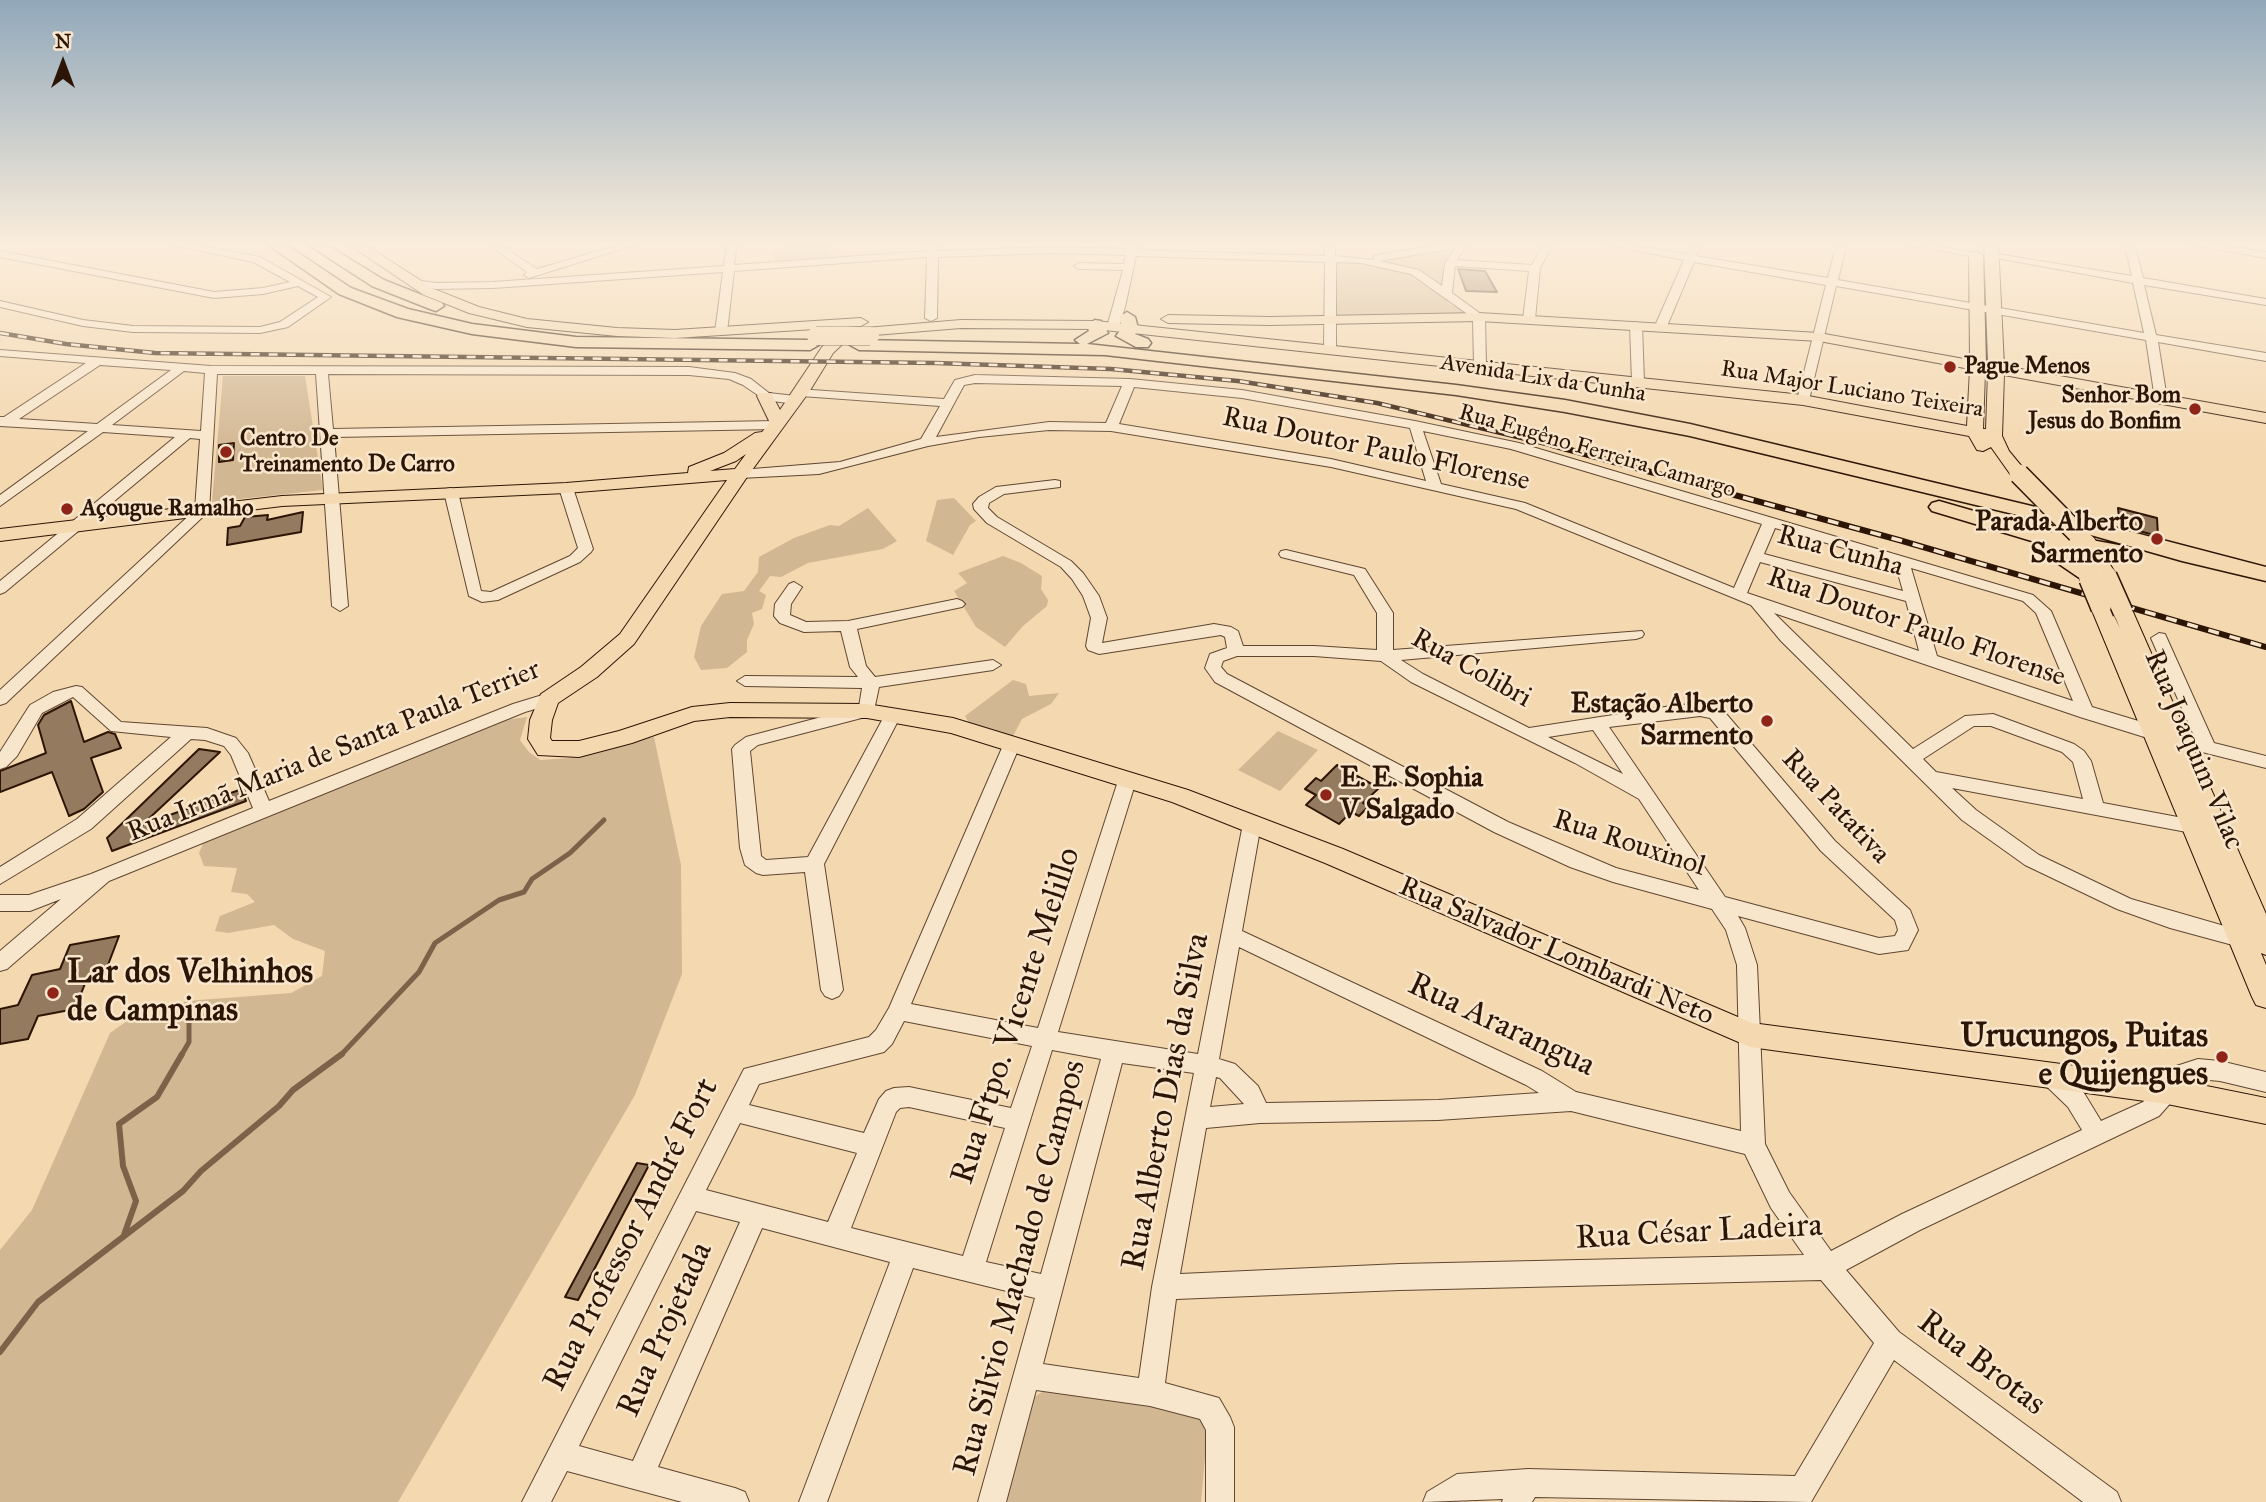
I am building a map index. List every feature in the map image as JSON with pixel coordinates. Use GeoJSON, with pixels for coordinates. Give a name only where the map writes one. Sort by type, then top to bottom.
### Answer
{"type":"FeatureCollection","features":[{"type":"Feature","properties":{"kind":"highway","name":"Avenida Lix da Cunha"},"geometry":{"type":"LineString","coordinates":[[401,312],[472,329],[576,342],[813,340]]}},
{"type":"Feature","properties":{"kind":"highway","name":"Avenida Lix da Cunha"},"geometry":{"type":"LineString","coordinates":[[457,312],[526,328],[611,336],[1047,347],[1140,354],[1512,398],[1628,416],[2045,515],[2190,556],[2266,574]]}},
{"type":"Feature","properties":{"kind":"highway"},"geometry":{"type":"LineString","coordinates":[[527,323],[611,336]]}},
{"type":"Feature","properties":{"kind":"highway","name":"Avenida Lix da Cunha"},"geometry":{"type":"LineString","coordinates":[[864,341],[1089,332],[1126,326],[1583,400],[2266,558]]}},
{"type":"Feature","properties":{"kind":"highway"},"geometry":{"type":"LineString","coordinates":[[631,337],[675,334]]}},
{"type":"Feature","properties":{"kind":"highway"},"geometry":{"type":"LineString","coordinates":[[1754,447],[1981,520],[2045,544],[2094,576]]}},
{"type":"Feature","properties":{"kind":"highway"},"geometry":{"type":"LineString","coordinates":[[1981,520],[2266,581]]}},
{"type":"Feature","properties":{"kind":"main road"},"geometry":{"type":"LineString","coordinates":[[488,312],[527,323],[584,330],[675,334],[982,316],[1126,326],[1479,317],[1661,326],[1819,337],[2266,418]]}},
{"type":"Feature","properties":{"kind":"main road"},"geometry":{"type":"LineString","coordinates":[[1975,433],[1977,312]]}},
{"type":"Feature","properties":{"kind":"main road"},"geometry":{"type":"LineString","coordinates":[[1994,312],[1994,436],[2011,474]]}},
{"type":"Feature","properties":{"kind":"main road","name":"Rua Major Luciano Teixeira"},"geometry":{"type":"LineString","coordinates":[[908,327],[982,316]]}},
{"type":"Feature","properties":{"kind":"main road","name":"Rua Major Luciano Teixeira"},"geometry":{"type":"LineString","coordinates":[[841,336],[860,331],[908,327],[1013,323],[1089,332],[1126,326],[1803,400],[1994,436]]}},
{"type":"Feature","properties":{"kind":"main road","name":"Rua Irmã Maria de Santa Paula Terrier"},"geometry":{"type":"LineString","coordinates":[[549,699],[589,672],[626,639],[726,498],[740,474],[798,396],[827,350],[841,336]]}},
{"type":"Feature","properties":{"kind":"main road"},"geometry":{"type":"LineString","coordinates":[[646,482],[713,465],[776,426],[765,396]]}},
{"type":"Feature","properties":{"kind":"main road","name":"Rua Joaquim Vilac"},"geometry":{"type":"LineString","coordinates":[[1975,433],[2074,538],[2112,610],[2165,736],[2266,945]]}},
{"type":"Feature","properties":{"kind":"main road"},"geometry":{"type":"LineString","coordinates":[[0,535],[330,498],[566,488],[740,474]]}},
{"type":"Feature","properties":{"kind":"main road"},"geometry":{"type":"LineString","coordinates":[[646,482],[715,483],[723,486],[726,498]]}},
{"type":"Feature","properties":{"kind":"main road","name":"Rua Salvador Lombardi Neto"},"geometry":{"type":"LineString","coordinates":[[549,699],[541,720],[539,739],[547,749],[559,751],[624,738],[692,714],[769,709],[867,711],[953,726],[1180,796],[1334,856],[1750,1035],[2166,1091],[2266,1111]]}},
{"type":"Feature","properties":{"kind":"main road","name":"Rua Joaquim Vilac"},"geometry":{"type":"LineString","coordinates":[[2165,736],[2192,826],[2266,998]]}},
{"type":"Feature","properties":{"kind":"street"},"geometry":{"type":"LineString","coordinates":[[35,312],[83,323],[133,329],[260,330],[285,325],[305,312]]}},
{"type":"Feature","properties":{"kind":"street"},"geometry":{"type":"LineString","coordinates":[[721,332],[723,312]]}},
{"type":"Feature","properties":{"kind":"street"},"geometry":{"type":"LineString","coordinates":[[931,312],[931,318]]}},
{"type":"Feature","properties":{"kind":"street"},"geometry":{"type":"LineString","coordinates":[[1126,326],[1127,312]]}},
{"type":"Feature","properties":{"kind":"street"},"geometry":{"type":"LineString","coordinates":[[1330,350],[1332,312]]}},
{"type":"Feature","properties":{"kind":"street"},"geometry":{"type":"LineString","coordinates":[[1471,312],[1479,317],[1480,365]]}},
{"type":"Feature","properties":{"kind":"street"},"geometry":{"type":"LineString","coordinates":[[1529,319],[1530,312]]}},
{"type":"Feature","properties":{"kind":"street"},"geometry":{"type":"LineString","coordinates":[[1661,326],[1667,312]]}},
{"type":"Feature","properties":{"kind":"street"},"geometry":{"type":"LineString","coordinates":[[1803,400],[1825,312]]}},
{"type":"Feature","properties":{"kind":"street"},"geometry":{"type":"LineString","coordinates":[[2011,312],[2266,357]]}},
{"type":"Feature","properties":{"kind":"street"},"geometry":{"type":"LineString","coordinates":[[2145,312],[2161,400]]}},
{"type":"Feature","properties":{"kind":"street"},"geometry":{"type":"LineString","coordinates":[[1636,325],[1639,382]]}},
{"type":"Feature","properties":{"kind":"street"},"geometry":{"type":"LineString","coordinates":[[0,353],[94,363],[212,370],[690,371],[739,378],[765,396],[948,403],[926,442]]}},
{"type":"Feature","properties":{"kind":"street"},"geometry":{"type":"LineString","coordinates":[[2,423],[94,363]]}},
{"type":"Feature","properties":{"kind":"street"},"geometry":{"type":"LineString","coordinates":[[0,502],[180,369]]}},
{"type":"Feature","properties":{"kind":"street"},"geometry":{"type":"LineString","coordinates":[[0,699],[202,512],[212,370]]}},
{"type":"Feature","properties":{"kind":"street"},"geometry":{"type":"LineString","coordinates":[[322,370],[340,606]]}},
{"type":"Feature","properties":{"kind":"street","name":"Rua Eugêno Ferreira Camargo"},"geometry":{"type":"LineString","coordinates":[[948,403],[959,383],[975,379],[1130,383],[1285,400],[1415,425],[1546,455],[2028,598],[2043,611],[2086,713]]}},
{"type":"Feature","properties":{"kind":"street"},"geometry":{"type":"LineString","coordinates":[[1111,427],[1130,383]]}},
{"type":"Feature","properties":{"kind":"street"},"geometry":{"type":"LineString","coordinates":[[2,423],[207,435]]}},
{"type":"Feature","properties":{"kind":"street"},"geometry":{"type":"LineString","coordinates":[[1415,425],[1434,484]]}},
{"type":"Feature","properties":{"kind":"street"},"geometry":{"type":"LineString","coordinates":[[326,433],[776,426]]}},
{"type":"Feature","properties":{"kind":"street","name":"Rua Doutor Paulo Florense"},"geometry":{"type":"LineString","coordinates":[[740,474],[842,466],[926,442],[1013,429],[1111,427],[1206,440],[1434,484],[1532,510],[1756,602],[2086,713],[2266,762]]}},
{"type":"Feature","properties":{"kind":"street"},"geometry":{"type":"LineString","coordinates":[[0,589],[187,434]]}},
{"type":"Feature","properties":{"kind":"street"},"geometry":{"type":"LineString","coordinates":[[1055,484],[1001,490],[984,500],[981,509],[992,520],[1066,564],[1078,576],[1091,596],[1099,618],[1094,646],[1099,649],[1214,629],[1225,630],[1231,635],[1236,651]]}},
{"type":"Feature","properties":{"kind":"street"},"geometry":{"type":"LineString","coordinates":[[451,492],[474,593],[482,597],[493,597],[575,559],[586,549],[566,488]]}},
{"type":"Feature","properties":{"kind":"street"},"geometry":{"type":"LineString","coordinates":[[1738,595],[1770,523]]}},
{"type":"Feature","properties":{"kind":"street"},"geometry":{"type":"LineString","coordinates":[[1286,554],[1360,572],[1385,613],[1385,656],[1636,634]]}},
{"type":"Feature","properties":{"kind":"street","name":"Rua Cunha"},"geometry":{"type":"LineString","coordinates":[[1754,556],[1911,598]]}},
{"type":"Feature","properties":{"kind":"street"},"geometry":{"type":"LineString","coordinates":[[1902,562],[1930,660]]}},
{"type":"Feature","properties":{"kind":"street"},"geometry":{"type":"LineString","coordinates":[[794,587],[783,604],[782,616],[804,626],[848,626],[957,604]]}},
{"type":"Feature","properties":{"kind":"street"},"geometry":{"type":"LineString","coordinates":[[1756,602],[1787,637],[1930,777],[1994,835],[2073,882],[2170,920],[2266,945]]}},
{"type":"Feature","properties":{"kind":"street"},"geometry":{"type":"LineString","coordinates":[[1787,637],[1787,624],[1798,621],[1819,622]]}},
{"type":"Feature","properties":{"kind":"street"},"geometry":{"type":"LineString","coordinates":[[848,626],[858,667],[871,683],[867,711]]}},
{"type":"Feature","properties":{"kind":"street"},"geometry":{"type":"LineString","coordinates":[[2159,638],[2207,746]]}},
{"type":"Feature","properties":{"kind":"street","name":"Rua Colibri"},"geometry":{"type":"LineString","coordinates":[[1216,658],[1236,651],[1303,650],[1385,656],[1410,674],[1581,759],[1642,793]]}},
{"type":"Feature","properties":{"kind":"street","name":"Rua Rouxinol"},"geometry":{"type":"LineString","coordinates":[[1216,658],[1213,668],[1221,678],[1534,843],[1613,875],[1879,946],[1901,944],[1906,937]]}},
{"type":"Feature","properties":{"kind":"street"},"geometry":{"type":"LineString","coordinates":[[745,681],[871,683],[993,665]]}},
{"type":"Feature","properties":{"kind":"street"},"geometry":{"type":"LineString","coordinates":[[0,763],[11,752],[36,709],[68,692],[80,693],[117,727],[207,734],[230,742],[239,753],[264,811]]}},
{"type":"Feature","properties":{"kind":"street","name":"Rua Irmã Maria de Santa Paula Terrier"},"geometry":{"type":"LineString","coordinates":[[0,963],[102,876],[519,708],[549,699]]}},
{"type":"Feature","properties":{"kind":"street","name":"Rua Patativa"},"geometry":{"type":"LineString","coordinates":[[1597,722],[1692,710],[1717,714],[1828,846],[1903,916],[1908,930],[1906,937]]}},
{"type":"Feature","properties":{"kind":"street","name":"Rua Salvador Lombardi Neto"},"geometry":{"type":"LineString","coordinates":[[814,864],[763,868],[752,860],[741,749],[752,741],[867,711]]}},
{"type":"Feature","properties":{"kind":"street"},"geometry":{"type":"LineString","coordinates":[[832,990],[814,864],[893,715]]}},
{"type":"Feature","properties":{"kind":"street"},"geometry":{"type":"LineString","coordinates":[[1912,758],[1971,720],[1993,720],[2068,748],[2077,755],[2082,761],[2095,808]]}},
{"type":"Feature","properties":{"kind":"street"},"geometry":{"type":"LineString","coordinates":[[1527,734],[1597,722],[1642,793],[1721,903],[1735,928],[1747,965],[1753,1145],[1773,1190],[1826,1267]]}},
{"type":"Feature","properties":{"kind":"street"},"geometry":{"type":"LineString","coordinates":[[0,877],[84,824],[187,733]]}},
{"type":"Feature","properties":{"kind":"street"},"geometry":{"type":"LineString","coordinates":[[1011,744],[898,1011],[1227,1071],[1250,1093],[1260,1113]]}},
{"type":"Feature","properties":{"kind":"street"},"geometry":{"type":"LineString","coordinates":[[1930,777],[2192,826]]}},
{"type":"Feature","properties":{"kind":"street","name":"Rua Ftpo. Vicente Melillo"},"geometry":{"type":"LineString","coordinates":[[971,1271],[1127,781]]}},
{"type":"Feature","properties":{"kind":"street","name":"Rua Alberto Dias da Silva"},"geometry":{"type":"LineString","coordinates":[[1150,1393],[1166,1287],[1252,824]]}},
{"type":"Feature","properties":{"kind":"street"},"geometry":{"type":"LineString","coordinates":[[0,904],[30,903],[102,876]]}},
{"type":"Feature","properties":{"kind":"street","name":"Rua Ararangua"},"geometry":{"type":"LineString","coordinates":[[1232,935],[1534,1078],[1571,1101],[1753,1145]]}},
{"type":"Feature","properties":{"kind":"street","name":"Rua Professor André Fort"},"geometry":{"type":"LineString","coordinates":[[537,1502],[752,1076],[876,1045],[884,1037],[898,1011]]}},
{"type":"Feature","properties":{"kind":"street","name":"Rua Silvio Machado de Campos"},"geometry":{"type":"LineString","coordinates":[[992,1502],[1114,1052]]}},
{"type":"Feature","properties":{"kind":"street","name":"Rua César Ladeira"},"geometry":{"type":"LineString","coordinates":[[1166,1287],[1400,1277],[1826,1267],[1911,1222],[2151,1109],[2166,1091],[2172,1077],[2198,1069],[2220,1071],[2266,1082]]}},
{"type":"Feature","properties":{"kind":"street"},"geometry":{"type":"LineString","coordinates":[[2050,1074],[2081,1106],[2097,1135]]}},
{"type":"Feature","properties":{"kind":"street"},"geometry":{"type":"LineString","coordinates":[[835,1236],[887,1106],[894,1098],[909,1097],[1018,1120]]}},
{"type":"Feature","properties":{"kind":"street"},"geometry":{"type":"LineString","coordinates":[[1197,1118],[1260,1113],[1438,1110],[1571,1101]]}},
{"type":"Feature","properties":{"kind":"street"},"geometry":{"type":"LineString","coordinates":[[736,1112],[872,1146]]}},
{"type":"Feature","properties":{"kind":"street"},"geometry":{"type":"LineString","coordinates":[[691,1198],[971,1271],[1051,1289]]}},
{"type":"Feature","properties":{"kind":"street","name":"Rua Projetada"},"geometry":{"type":"LineString","coordinates":[[641,1475],[756,1213]]}},
{"type":"Feature","properties":{"kind":"street"},"geometry":{"type":"LineString","coordinates":[[813,1502],[906,1254]]}},
{"type":"Feature","properties":{"kind":"street","name":"Rua Brotas"},"geometry":{"type":"LineString","coordinates":[[1826,1267],[1890,1341],[2107,1502]]}},
{"type":"Feature","properties":{"kind":"street"},"geometry":{"type":"LineString","coordinates":[[1437,1502],[1457,1488],[1522,1492],[1799,1496],[1890,1341]]}},
{"type":"Feature","properties":{"kind":"street"},"geometry":{"type":"LineString","coordinates":[[1028,1375],[1150,1393],[1209,1408],[1220,1427],[1220,1502]]}},
{"type":"Feature","properties":{"kind":"street"},"geometry":{"type":"LineString","coordinates":[[559,1455],[735,1502]]}},
{"type":"Feature","properties":{"kind":"shaded area"},"geometry":{"type":"Polygon","coordinates":[[[1336,312],[1467,312],[1475,316],[1336,317],[1336,312]]]}},
{"type":"Feature","properties":{"kind":"shaded area"},"geometry":{"type":"Polygon","coordinates":[[[223,376],[305,376],[323,490],[212,502],[223,376]]]}},
{"type":"Feature","properties":{"kind":"shaded area"},"geometry":{"type":"Polygon","coordinates":[[[954,498],[976,521],[970,525],[953,555],[926,541],[937,500],[954,498]]]}},
{"type":"Feature","properties":{"kind":"shaded area"},"geometry":{"type":"Polygon","coordinates":[[[868,508],[897,541],[883,549],[808,563],[781,577],[770,576],[759,591],[766,595],[762,609],[752,613],[754,624],[747,640],[747,652],[727,668],[701,670],[694,657],[701,626],[722,594],[744,591],[758,572],[759,557],[794,538],[830,525],[839,526],[868,508]]]}},
{"type":"Feature","properties":{"kind":"shaded area"},"geometry":{"type":"Polygon","coordinates":[[[1003,556],[1042,576],[1041,589],[1048,600],[1047,606],[1023,626],[1005,647],[976,627],[954,591],[967,583],[958,573],[1003,556]]]}},
{"type":"Feature","properties":{"kind":"shaded area"},"geometry":{"type":"Polygon","coordinates":[[[1013,680],[1026,684],[1029,696],[1059,693],[1051,704],[1022,719],[1012,738],[972,728],[965,716],[1013,680]]]}},
{"type":"Feature","properties":{"kind":"shaded area"},"geometry":{"type":"Polygon","coordinates":[[[527,717],[520,740],[529,752],[540,760],[569,758],[654,737],[681,865],[682,974],[635,1095],[398,1502],[0,1502],[0,1250],[32,1210],[110,1033],[134,1016],[155,1023],[186,1001],[291,993],[322,976],[325,951],[293,939],[274,925],[228,933],[215,931],[220,916],[255,902],[247,894],[231,892],[237,868],[204,866],[199,853],[205,839],[504,720],[527,717]]]}},
{"type":"Feature","properties":{"kind":"shaded area"},"geometry":{"type":"Polygon","coordinates":[[[1278,731],[1318,750],[1280,791],[1238,770],[1278,731]]]}},
{"type":"Feature","properties":{"kind":"shaded area"},"geometry":{"type":"Polygon","coordinates":[[[1048,1388],[1193,1412],[1208,1424],[1201,1502],[1005,1502],[1030,1400],[1048,1388]]]}},
{"type":"Feature","properties":{"kind":"building","name":"Centro De Treinamento De Carro"},"geometry":{"type":"Polygon","coordinates":[[[234,443],[233,460],[219,462],[219,445],[234,443]]]}},
{"type":"Feature","properties":{"kind":"building"},"geometry":{"type":"Polygon","coordinates":[[[2118,508],[2157,518],[2158,536],[2120,526],[2118,508]]]}},
{"type":"Feature","properties":{"kind":"building"},"geometry":{"type":"Polygon","coordinates":[[[303,512],[301,532],[227,545],[228,528],[240,526],[245,517],[268,515],[267,520],[303,512]]]}},
{"type":"Feature","properties":{"kind":"building"},"geometry":{"type":"Polygon","coordinates":[[[71,701],[84,742],[108,732],[115,734],[121,748],[91,758],[103,792],[84,809],[69,816],[52,772],[0,792],[0,771],[46,753],[38,725],[44,715],[71,701]]]}},
{"type":"Feature","properties":{"kind":"building"},"geometry":{"type":"Polygon","coordinates":[[[199,749],[220,752],[142,825],[242,789],[246,801],[112,851],[107,838],[199,749]]]}},
{"type":"Feature","properties":{"kind":"building"},"geometry":{"type":"Polygon","coordinates":[[[1337,765],[1379,788],[1363,803],[1369,806],[1359,816],[1351,812],[1339,824],[1306,805],[1316,795],[1305,789],[1316,778],[1321,781],[1337,765]]]}},
{"type":"Feature","properties":{"kind":"building","name":"Lar dos Velhinhos de Campinas"},"geometry":{"type":"Polygon","coordinates":[[[119,936],[103,978],[86,981],[75,1009],[38,1016],[28,1039],[0,1044],[0,1009],[18,1005],[32,975],[60,969],[70,945],[119,936]]]}},
{"type":"Feature","properties":{"kind":"building"},"geometry":{"type":"Polygon","coordinates":[[[637,1163],[649,1165],[578,1300],[565,1297],[637,1163]]]}},
{"type":"Feature","properties":{"kind":"waterway"},"geometry":{"type":"LineString","coordinates":[[342,1054],[419,972],[435,943],[499,900],[524,892],[532,879],[570,853],[604,820]]}},
{"type":"Feature","properties":{"kind":"waterway"},"geometry":{"type":"LineString","coordinates":[[181,1056],[189,1042],[189,1009]]}},
{"type":"Feature","properties":{"kind":"waterway"},"geometry":{"type":"LineString","coordinates":[[124,1235],[136,1201],[123,1166],[119,1124],[157,1097],[182,1054]]}},
{"type":"Feature","properties":{"kind":"waterway"},"geometry":{"type":"LineString","coordinates":[[0,1352],[38,1302],[183,1191],[201,1171],[279,1106],[293,1090],[342,1054]]}},
{"type":"Feature","properties":{"kind":"railway"},"geometry":{"type":"LineString","coordinates":[[0,333],[66,344],[155,353],[936,363],[1111,369],[1238,381],[1377,403],[1559,447]]}},
{"type":"Feature","properties":{"kind":"railway"},"geometry":{"type":"LineString","coordinates":[[1552,445],[1899,540],[2266,647]]}},
{"type":"Feature","properties":{"kind":"place","name":"Pague Menos"},"geometry":{"type":"Point","coordinates":[1950,367]}},
{"type":"Feature","properties":{"kind":"place","name":"Senhor Bom Jesus do Bonfim"},"geometry":{"type":"Point","coordinates":[2195,409]}},
{"type":"Feature","properties":{"kind":"place","name":"Centro De Treinamento De Carro"},"geometry":{"type":"Point","coordinates":[226,452]}},
{"type":"Feature","properties":{"kind":"place","name":"Açougue Ramalho"},"geometry":{"type":"Point","coordinates":[67,509]}},
{"type":"Feature","properties":{"kind":"place","name":"Parada Alberto Sarmento"},"geometry":{"type":"Point","coordinates":[2157,539]}},
{"type":"Feature","properties":{"kind":"place","name":"Estação Alberto Sarmento"},"geometry":{"type":"Point","coordinates":[1767,721]}},
{"type":"Feature","properties":{"kind":"place","name":"E. E. Sophia V Salgado"},"geometry":{"type":"Point","coordinates":[1326,795]}},
{"type":"Feature","properties":{"kind":"place","name":"Lar dos Velhinhos de Campinas"},"geometry":{"type":"Point","coordinates":[53,993]}},
{"type":"Feature","properties":{"kind":"place","name":"Urucungos, Puitas e Quijengues"},"geometry":{"type":"Point","coordinates":[2222,1057]}}]}
